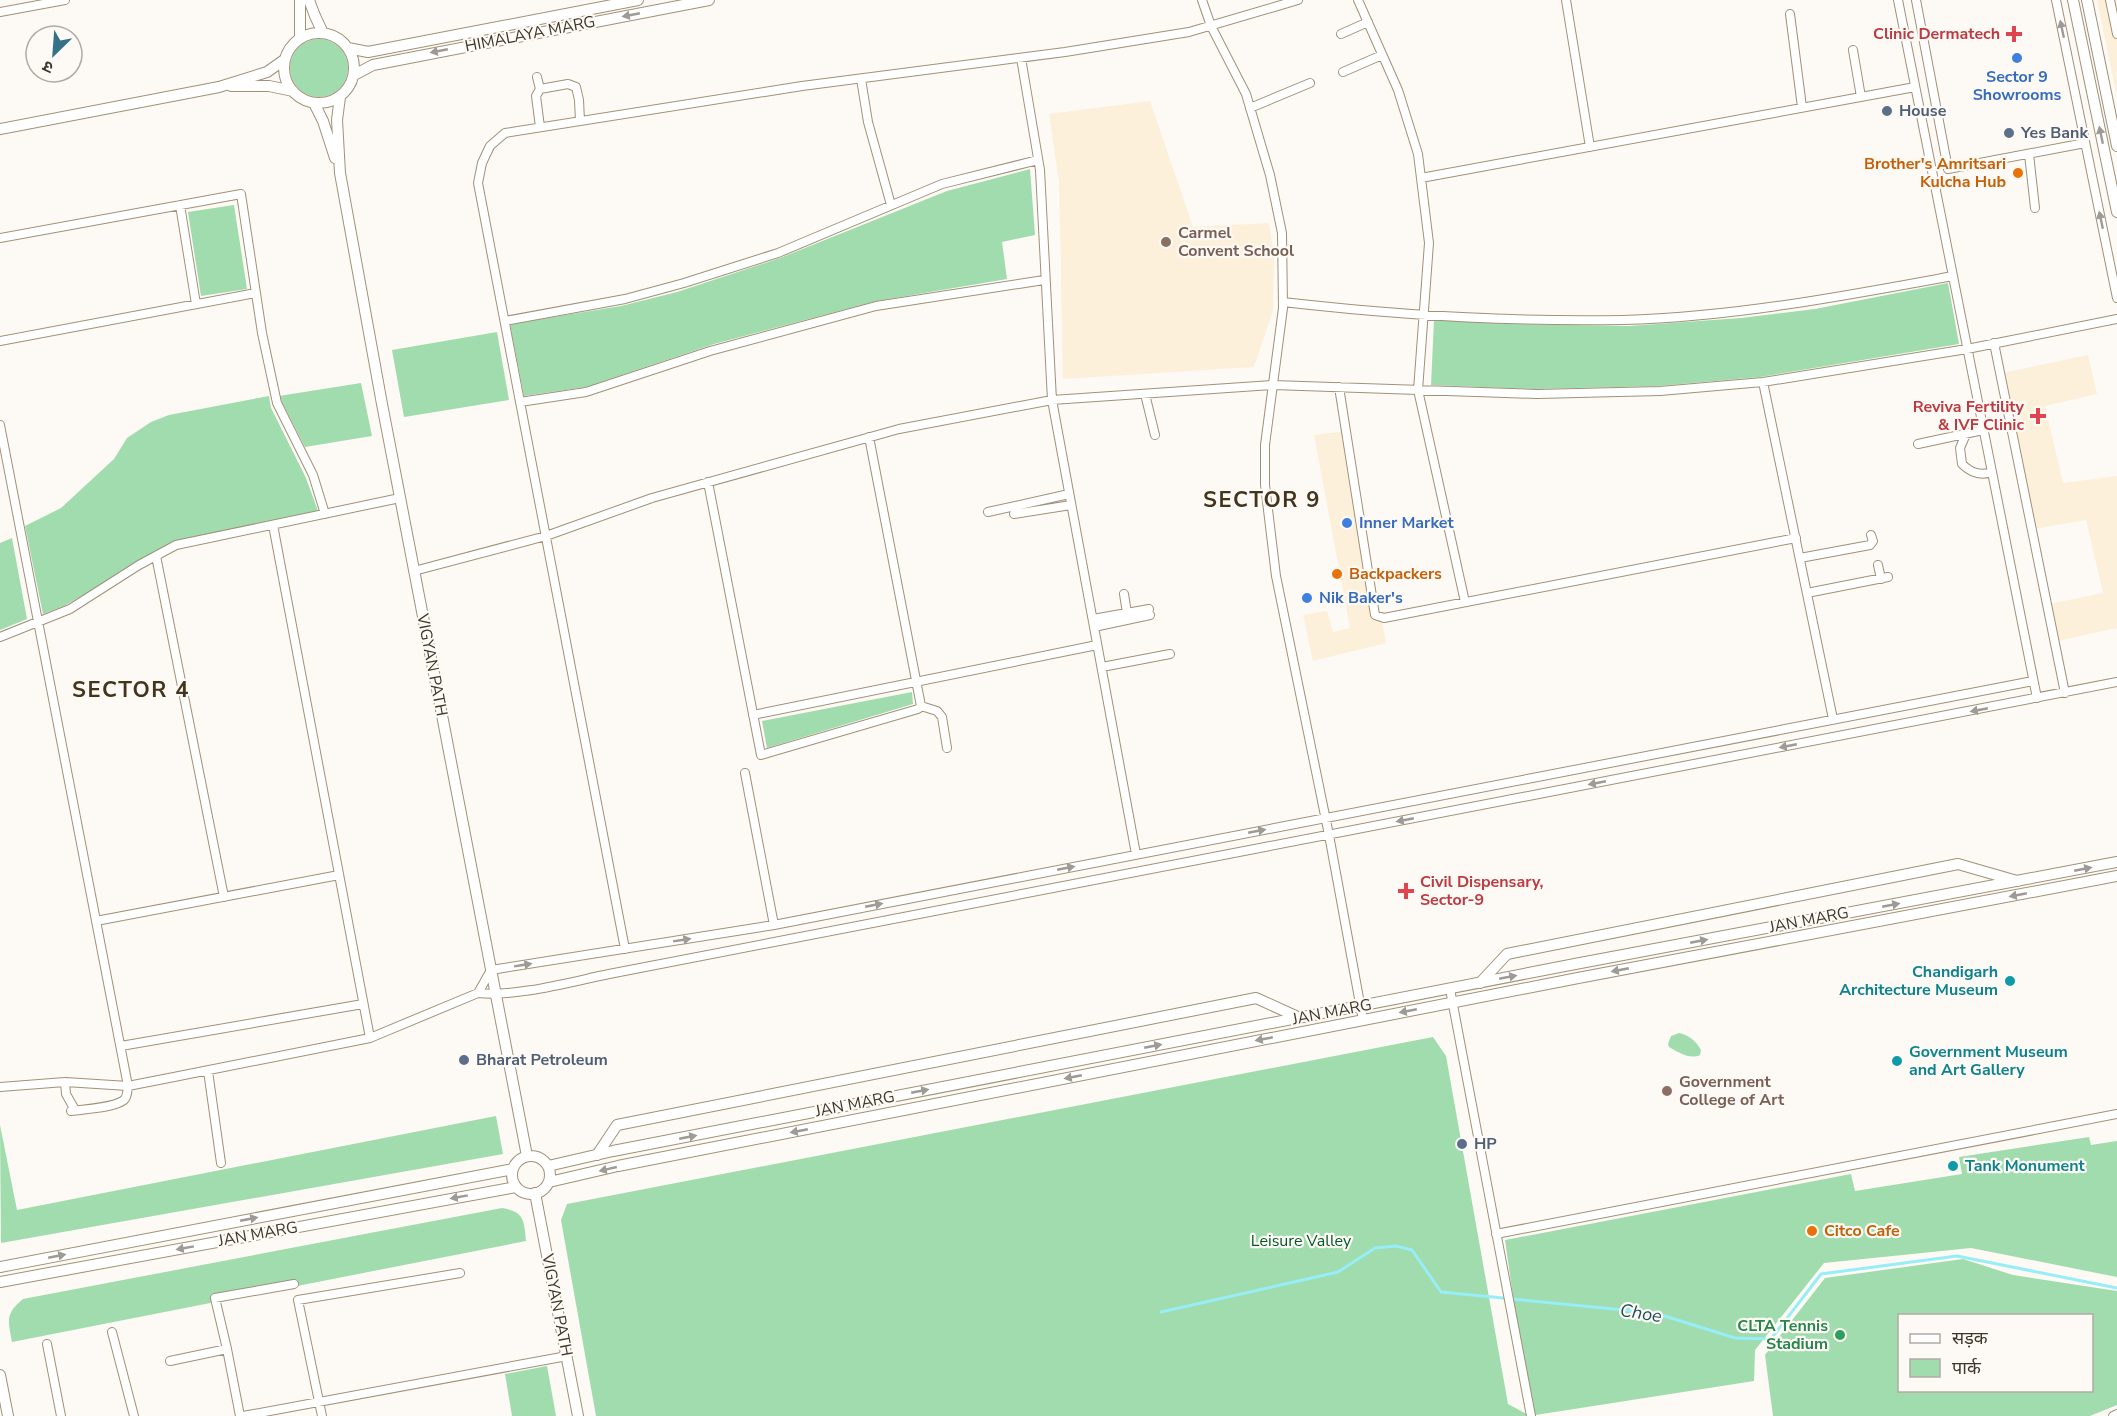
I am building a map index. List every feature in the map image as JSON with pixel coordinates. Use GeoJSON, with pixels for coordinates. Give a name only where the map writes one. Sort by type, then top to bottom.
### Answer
{"type":"FeatureCollection","features":[{"type":"Feature","properties":{"kind":"main road"},"geometry":{"type":"LineString","coordinates":[[300,0],[300,39]]}},
{"type":"Feature","properties":{"kind":"main road"},"geometry":{"type":"LineString","coordinates":[[309,0],[323,33]]}},
{"type":"Feature","properties":{"kind":"main road","name":"HIMALAYA MARG"},"geometry":{"type":"LineString","coordinates":[[348,48],[368,52],[638,0]]}},
{"type":"Feature","properties":{"kind":"main road","name":"HIMALAYA MARG"},"geometry":{"type":"LineString","coordinates":[[354,75],[373,65],[709,0]]}},
{"type":"Feature","properties":{"kind":"main road"},"geometry":{"type":"LineString","coordinates":[[2073,0],[2117,212]]}},
{"type":"Feature","properties":{"kind":"main road"},"geometry":{"type":"LineString","coordinates":[[2086,0],[2117,146]]}},
{"type":"Feature","properties":{"kind":"main road"},"geometry":{"type":"LineString","coordinates":[[323,33],[338,39],[348,48],[353,61],[354,75],[349,87],[340,97],[327,103],[314,103],[300,98],[289,87],[284,76],[284,60],[289,50],[300,39],[311,34],[323,33]]}},
{"type":"Feature","properties":{"kind":"main road"},"geometry":{"type":"LineString","coordinates":[[0,129],[219,87],[267,72],[284,60]]}},
{"type":"Feature","properties":{"kind":"main road"},"geometry":{"type":"LineString","coordinates":[[219,87],[269,86],[293,92]]}},
{"type":"Feature","properties":{"kind":"main road","name":"VIGYAN PATH"},"geometry":{"type":"LineString","coordinates":[[340,97],[337,120],[340,173],[527,1156]]}},
{"type":"Feature","properties":{"kind":"main road","name":"VIGYAN PATH"},"geometry":{"type":"LineString","coordinates":[[314,103],[323,121],[340,173]]}},
{"type":"Feature","properties":{"kind":"main road","name":"JAN MARG"},"geometry":{"type":"LineString","coordinates":[[548,1166],[1450,988],[2117,862]]}},
{"type":"Feature","properties":{"kind":"main road"},"geometry":{"type":"LineString","coordinates":[[1480,983],[1507,954],[1958,864],[2018,881]]}},
{"type":"Feature","properties":{"kind":"main road","name":"JAN MARG"},"geometry":{"type":"LineString","coordinates":[[549,1182],[1453,1002],[2117,876]]}},
{"type":"Feature","properties":{"kind":"main road"},"geometry":{"type":"LineString","coordinates":[[597,1155],[617,1125],[1256,998],[1300,1018]]}},
{"type":"Feature","properties":{"kind":"main road"},"geometry":{"type":"LineString","coordinates":[[527,1156],[541,1159],[548,1166],[549,1182],[536,1193],[529,1194],[516,1187],[513,1179],[513,1169],[527,1156]]}},
{"type":"Feature","properties":{"kind":"main road","name":"JAN MARG"},"geometry":{"type":"LineString","coordinates":[[0,1267],[513,1169]]}},
{"type":"Feature","properties":{"kind":"main road","name":"JAN MARG"},"geometry":{"type":"LineString","coordinates":[[0,1282],[516,1187]]}},
{"type":"Feature","properties":{"kind":"main road","name":"VIGYAN PATH"},"geometry":{"type":"LineString","coordinates":[[536,1193],[578,1416]]}},
{"type":"Feature","properties":{"kind":"main road"},"geometry":{"type":"LineString","coordinates":[[0,1375],[8,1416]]}},
{"type":"Feature","properties":{"kind":"street"},"geometry":{"type":"LineString","coordinates":[[0,12],[65,0]]}},
{"type":"Feature","properties":{"kind":"street"},"geometry":{"type":"LineString","coordinates":[[1202,0],[1210,26],[1246,94],[1270,175],[1282,233],[1283,302],[1265,445],[1265,486],[1276,576],[1329,835],[1363,1020]]}},
{"type":"Feature","properties":{"kind":"street"},"geometry":{"type":"LineString","coordinates":[[625,949],[478,183],[482,163],[490,146],[505,133],[540,127],[1178,34],[1298,0]]}},
{"type":"Feature","properties":{"kind":"street"},"geometry":{"type":"LineString","coordinates":[[1358,0],[1398,90],[1418,154],[1429,243],[1418,390],[1465,602]]}},
{"type":"Feature","properties":{"kind":"street"},"geometry":{"type":"LineString","coordinates":[[1566,0],[1590,147]]}},
{"type":"Feature","properties":{"kind":"street"},"geometry":{"type":"LineString","coordinates":[[1898,0],[2037,699]]}},
{"type":"Feature","properties":{"kind":"street"},"geometry":{"type":"LineString","coordinates":[[1916,0],[1948,170],[2085,143]]}},
{"type":"Feature","properties":{"kind":"street"},"geometry":{"type":"LineString","coordinates":[[2056,0],[2117,298]]}},
{"type":"Feature","properties":{"kind":"street"},"geometry":{"type":"LineString","coordinates":[[2110,0],[2117,34]]}},
{"type":"Feature","properties":{"kind":"street"},"geometry":{"type":"LineString","coordinates":[[1790,14],[1802,107]]}},
{"type":"Feature","properties":{"kind":"street"},"geometry":{"type":"LineString","coordinates":[[1341,34],[1368,22]]}},
{"type":"Feature","properties":{"kind":"street"},"geometry":{"type":"LineString","coordinates":[[1853,50],[1861,97]]}},
{"type":"Feature","properties":{"kind":"street"},"geometry":{"type":"LineString","coordinates":[[1343,72],[1382,55]]}},
{"type":"Feature","properties":{"kind":"street"},"geometry":{"type":"LineString","coordinates":[[1022,58],[1038,160],[1052,400],[1136,854]]}},
{"type":"Feature","properties":{"kind":"street"},"geometry":{"type":"LineString","coordinates":[[537,77],[540,88],[536,96],[540,127]]}},
{"type":"Feature","properties":{"kind":"street"},"geometry":{"type":"LineString","coordinates":[[861,79],[868,122],[891,205]]}},
{"type":"Feature","properties":{"kind":"street"},"geometry":{"type":"LineString","coordinates":[[1250,108],[1310,83]]}},
{"type":"Feature","properties":{"kind":"street"},"geometry":{"type":"LineString","coordinates":[[540,88],[568,84],[576,87],[580,121]]}},
{"type":"Feature","properties":{"kind":"street"},"geometry":{"type":"LineString","coordinates":[[1421,178],[1915,87]]}},
{"type":"Feature","properties":{"kind":"street"},"geometry":{"type":"LineString","coordinates":[[2029,154],[2035,208]]}},
{"type":"Feature","properties":{"kind":"street"},"geometry":{"type":"LineString","coordinates":[[505,321],[625,299],[684,283],[778,253],[942,184],[1038,160]]}},
{"type":"Feature","properties":{"kind":"street"},"geometry":{"type":"LineString","coordinates":[[0,238],[241,194],[262,333],[277,403],[313,475],[325,514]]}},
{"type":"Feature","properties":{"kind":"street"},"geometry":{"type":"LineString","coordinates":[[180,206],[196,304]]}},
{"type":"Feature","properties":{"kind":"street"},"geometry":{"type":"LineString","coordinates":[[1283,302],[1425,315],[1505,319],[1624,320],[1801,304],[1953,276]]}},
{"type":"Feature","properties":{"kind":"street"},"geometry":{"type":"LineString","coordinates":[[520,402],[586,392],[710,351],[876,306],[1044,280]]}},
{"type":"Feature","properties":{"kind":"street"},"geometry":{"type":"LineString","coordinates":[[0,340],[256,293]]}},
{"type":"Feature","properties":{"kind":"street"},"geometry":{"type":"LineString","coordinates":[[414,571],[546,536],[652,498],[869,437],[899,429],[1052,400],[1273,385],[1537,394],[1660,392],[1763,382],[1967,349],[2117,319]]}},
{"type":"Feature","properties":{"kind":"street"},"geometry":{"type":"LineString","coordinates":[[1994,343],[2066,693]]}},
{"type":"Feature","properties":{"kind":"street"},"geometry":{"type":"LineString","coordinates":[[1763,382],[1833,719]]}},
{"type":"Feature","properties":{"kind":"street"},"geometry":{"type":"LineString","coordinates":[[1339,387],[1375,615],[1384,618],[1796,538]]}},
{"type":"Feature","properties":{"kind":"street"},"geometry":{"type":"LineString","coordinates":[[1145,394],[1155,435]]}},
{"type":"Feature","properties":{"kind":"street"},"geometry":{"type":"LineString","coordinates":[[0,425],[121,1046],[128,1086],[127,1096],[122,1101],[73,1111],[66,1094],[65,1082]]}},
{"type":"Feature","properties":{"kind":"street"},"geometry":{"type":"LineString","coordinates":[[1918,444],[1983,430]]}},
{"type":"Feature","properties":{"kind":"street"},"geometry":{"type":"LineString","coordinates":[[1966,434],[1959,448],[1962,464],[1973,472],[1983,474],[1992,472]]}},
{"type":"Feature","properties":{"kind":"street"},"geometry":{"type":"LineString","coordinates":[[869,437],[921,706]]}},
{"type":"Feature","properties":{"kind":"street"},"geometry":{"type":"LineString","coordinates":[[708,482],[761,755],[918,709],[921,706]]}},
{"type":"Feature","properties":{"kind":"street"},"geometry":{"type":"LineString","coordinates":[[988,512],[1070,494]]}},
{"type":"Feature","properties":{"kind":"street"},"geometry":{"type":"LineString","coordinates":[[0,638],[70,609],[176,545],[400,498]]}},
{"type":"Feature","properties":{"kind":"street"},"geometry":{"type":"LineString","coordinates":[[1014,514],[1071,505]]}},
{"type":"Feature","properties":{"kind":"street"},"geometry":{"type":"LineString","coordinates":[[273,525],[370,1038]]}},
{"type":"Feature","properties":{"kind":"street"},"geometry":{"type":"LineString","coordinates":[[1800,558],[1870,545],[1871,535]]}},
{"type":"Feature","properties":{"kind":"street"},"geometry":{"type":"LineString","coordinates":[[156,556],[224,897]]}},
{"type":"Feature","properties":{"kind":"street"},"geometry":{"type":"LineString","coordinates":[[1807,593],[1884,578],[1878,564]]}},
{"type":"Feature","properties":{"kind":"street"},"geometry":{"type":"LineString","coordinates":[[1124,594],[1127,613]]}},
{"type":"Feature","properties":{"kind":"street"},"geometry":{"type":"LineString","coordinates":[[1149,612],[1093,623],[1127,613],[1149,612]]}},
{"type":"Feature","properties":{"kind":"street"},"geometry":{"type":"LineString","coordinates":[[753,715],[1098,645]]}},
{"type":"Feature","properties":{"kind":"street"},"geometry":{"type":"LineString","coordinates":[[1101,667],[1170,654]]}},
{"type":"Feature","properties":{"kind":"street"},"geometry":{"type":"LineString","coordinates":[[478,993],[491,970],[774,925],[2033,681]]}},
{"type":"Feature","properties":{"kind":"street"},"geometry":{"type":"LineString","coordinates":[[0,1087],[65,1082],[128,1086],[208,1071],[370,1038],[478,993],[495,994],[598,976],[2117,682]]}},
{"type":"Feature","properties":{"kind":"street"},"geometry":{"type":"LineString","coordinates":[[921,706],[940,713],[947,748]]}},
{"type":"Feature","properties":{"kind":"street"},"geometry":{"type":"LineString","coordinates":[[745,773],[774,925]]}},
{"type":"Feature","properties":{"kind":"street"},"geometry":{"type":"LineString","coordinates":[[96,921],[339,875]]}},
{"type":"Feature","properties":{"kind":"street"},"geometry":{"type":"LineString","coordinates":[[1450,988],[1531,1416]]}},
{"type":"Feature","properties":{"kind":"street"},"geometry":{"type":"LineString","coordinates":[[121,1046],[363,1004]]}},
{"type":"Feature","properties":{"kind":"street"},"geometry":{"type":"LineString","coordinates":[[208,1071],[221,1163]]}},
{"type":"Feature","properties":{"kind":"street"},"geometry":{"type":"LineString","coordinates":[[1496,1233],[2117,1114]]}},
{"type":"Feature","properties":{"kind":"street"},"geometry":{"type":"LineString","coordinates":[[298,1300],[460,1274]]}},
{"type":"Feature","properties":{"kind":"street"},"geometry":{"type":"LineString","coordinates":[[322,1416],[319,1401],[298,1300],[293,1282],[215,1298],[242,1416],[319,1401],[567,1356]]}},
{"type":"Feature","properties":{"kind":"street"},"geometry":{"type":"LineString","coordinates":[[112,1332],[134,1416]]}},
{"type":"Feature","properties":{"kind":"street"},"geometry":{"type":"LineString","coordinates":[[47,1344],[61,1416]]}},
{"type":"Feature","properties":{"kind":"street"},"geometry":{"type":"LineString","coordinates":[[170,1361],[227,1349]]}},
{"type":"Feature","properties":{"kind":"street"},"geometry":{"type":"LineString","coordinates":[[2113,1416],[2117,1414]]}},
{"type":"Feature","properties":{"kind":"shaded area"},"geometry":{"type":"Polygon","coordinates":[[[2097,0],[2117,0],[2117,97],[2097,0]]]}},
{"type":"Feature","properties":{"kind":"shaded area","name":"Carmel Convent School"},"geometry":{"type":"Polygon","coordinates":[[[1150,101],[1193,227],[1269,223],[1274,256],[1273,311],[1254,367],[1063,379],[1059,183],[1049,114],[1150,101]]]}},
{"type":"Feature","properties":{"kind":"shaded area"},"geometry":{"type":"Polygon","coordinates":[[[2088,355],[2097,394],[2045,406],[2063,483],[2117,476],[2117,628],[2058,641],[2049,604],[2103,593],[2086,520],[2034,529],[1998,374],[2088,355]]]}},
{"type":"Feature","properties":{"kind":"shaded area","name":"Inner Market"},"geometry":{"type":"Polygon","coordinates":[[[1346,431],[1386,643],[1313,661],[1303,615],[1327,611],[1333,632],[1350,628],[1314,435],[1346,431]]]}},
{"type":"Feature","properties":{"kind":"green space"},"geometry":{"type":"Polygon","coordinates":[[[319,39],[330,41],[343,52],[348,68],[346,79],[335,92],[319,97],[308,95],[295,84],[290,68],[292,57],[303,44],[319,39]]]}},
{"type":"Feature","properties":{"kind":"green space"},"geometry":{"type":"Polygon","coordinates":[[[1030,169],[1035,235],[1002,242],[1007,279],[877,301],[714,344],[586,387],[524,396],[510,324],[621,306],[677,292],[780,258],[947,191],[1030,169]]]}},
{"type":"Feature","properties":{"kind":"green space"},"geometry":{"type":"Polygon","coordinates":[[[234,205],[247,289],[201,296],[188,212],[234,205]]]}},
{"type":"Feature","properties":{"kind":"green space"},"geometry":{"type":"Polygon","coordinates":[[[1948,283],[1959,344],[1760,377],[1658,386],[1534,389],[1431,385],[1434,320],[1629,326],[1741,318],[1815,309],[1948,283]]]}},
{"type":"Feature","properties":{"kind":"green space"},"geometry":{"type":"Polygon","coordinates":[[[497,332],[509,400],[404,417],[392,350],[497,332]]]}},
{"type":"Feature","properties":{"kind":"green space"},"geometry":{"type":"Polygon","coordinates":[[[361,383],[372,436],[305,447],[279,396],[361,383]]]}},
{"type":"Feature","properties":{"kind":"green space"},"geometry":{"type":"Polygon","coordinates":[[[269,396],[271,408],[306,478],[318,511],[179,540],[64,606],[43,614],[25,526],[61,508],[114,459],[127,438],[151,422],[169,415],[269,396]]]}},
{"type":"Feature","properties":{"kind":"green space"},"geometry":{"type":"Polygon","coordinates":[[[12,538],[27,619],[0,630],[0,543],[12,538]]]}},
{"type":"Feature","properties":{"kind":"green space"},"geometry":{"type":"Polygon","coordinates":[[[912,692],[913,704],[767,748],[762,721],[912,692]]]}},
{"type":"Feature","properties":{"kind":"green space"},"geometry":{"type":"Polygon","coordinates":[[[1679,1033],[1694,1041],[1701,1050],[1700,1055],[1688,1056],[1669,1047],[1671,1036],[1679,1033]]]}},
{"type":"Feature","properties":{"kind":"green space","name":"Leisure Valley"},"geometry":{"type":"Polygon","coordinates":[[[1433,1037],[1446,1056],[1508,1404],[1530,1416],[596,1416],[561,1220],[567,1204],[1433,1037]]]}},
{"type":"Feature","properties":{"kind":"green space"},"geometry":{"type":"Polygon","coordinates":[[[496,1116],[503,1154],[1,1243],[0,1125],[17,1210],[496,1116]]]}},
{"type":"Feature","properties":{"kind":"green space"},"geometry":{"type":"Polygon","coordinates":[[[2089,1137],[2091,1145],[2117,1141],[2117,1277],[1971,1248],[1824,1263],[1755,1350],[1754,1381],[1530,1416],[1505,1240],[1851,1174],[1855,1191],[1962,1174],[1959,1157],[2089,1137]]]}},
{"type":"Feature","properties":{"kind":"green space"},"geometry":{"type":"Polygon","coordinates":[[[502,1208],[515,1212],[522,1218],[526,1241],[12,1342],[9,1318],[13,1309],[23,1299],[502,1208]]]}},
{"type":"Feature","properties":{"kind":"green space","name":"CLTA Tennis Stadium"},"geometry":{"type":"Polygon","coordinates":[[[1963,1259],[2013,1275],[2117,1291],[2117,1405],[2090,1416],[1773,1416],[1765,1355],[1825,1278],[1963,1259]]]}},
{"type":"Feature","properties":{"kind":"green space"},"geometry":{"type":"Polygon","coordinates":[[[547,1366],[556,1416],[512,1416],[505,1374],[547,1366]]]}},
{"type":"Feature","properties":{"kind":"waterway","name":"Choe"},"geometry":{"type":"LineString","coordinates":[[1161,1312],[1338,1272],[1375,1248],[1396,1246],[1412,1250],[1441,1292],[1655,1313],[1735,1338],[1771,1339],[1821,1274],[1957,1256],[2117,1288]]}},
{"type":"Feature","properties":{"kind":"place","name":"Clinic Dermatech"},"geometry":{"type":"Point","coordinates":[2014,34]}},
{"type":"Feature","properties":{"kind":"place","name":"Sector 9 Showrooms"},"geometry":{"type":"Point","coordinates":[2017,58]}},
{"type":"Feature","properties":{"kind":"place","name":"House"},"geometry":{"type":"Point","coordinates":[1887,111]}},
{"type":"Feature","properties":{"kind":"place","name":"Yes Bank"},"geometry":{"type":"Point","coordinates":[2009,133]}},
{"type":"Feature","properties":{"kind":"place","name":"Brother's Amritsari Kulcha Hub"},"geometry":{"type":"Point","coordinates":[2018,173]}},
{"type":"Feature","properties":{"kind":"place","name":"Carmel Convent School"},"geometry":{"type":"Point","coordinates":[1166,242]}},
{"type":"Feature","properties":{"kind":"place","name":"Reviva Fertility & IVF Clinic"},"geometry":{"type":"Point","coordinates":[2038,416]}},
{"type":"Feature","properties":{"kind":"place","name":"Inner Market"},"geometry":{"type":"Point","coordinates":[1347,523]}},
{"type":"Feature","properties":{"kind":"place","name":"Backpackers"},"geometry":{"type":"Point","coordinates":[1337,574]}},
{"type":"Feature","properties":{"kind":"place","name":"Nik Baker's"},"geometry":{"type":"Point","coordinates":[1307,598]}},
{"type":"Feature","properties":{"kind":"place","name":"Civil Dispensary, Sector-9"},"geometry":{"type":"Point","coordinates":[1406,891]}},
{"type":"Feature","properties":{"kind":"place","name":"Chandigarh Architecture Museum"},"geometry":{"type":"Point","coordinates":[2010,981]}},
{"type":"Feature","properties":{"kind":"place","name":"Bharat Petroleum"},"geometry":{"type":"Point","coordinates":[464,1060]}},
{"type":"Feature","properties":{"kind":"place","name":"Government Museum and Art Gallery"},"geometry":{"type":"Point","coordinates":[1897,1061]}},
{"type":"Feature","properties":{"kind":"place","name":"Government College of Art"},"geometry":{"type":"Point","coordinates":[1667,1091]}},
{"type":"Feature","properties":{"kind":"place","name":"HP"},"geometry":{"type":"Point","coordinates":[1462,1144]}},
{"type":"Feature","properties":{"kind":"place","name":"Tank Monument"},"geometry":{"type":"Point","coordinates":[1953,1166]}},
{"type":"Feature","properties":{"kind":"place","name":"Citco Cafe"},"geometry":{"type":"Point","coordinates":[1812,1231]}},
{"type":"Feature","properties":{"kind":"place","name":"CLTA Tennis Stadium"},"geometry":{"type":"Point","coordinates":[1840,1335]}},
{"type":"Feature","properties":{"kind":"district","name":"SECTOR 9"},"geometry":{"type":"Point","coordinates":[1262,500]}},
{"type":"Feature","properties":{"kind":"district","name":"SECTOR 4"},"geometry":{"type":"Point","coordinates":[131,690]}}]}
